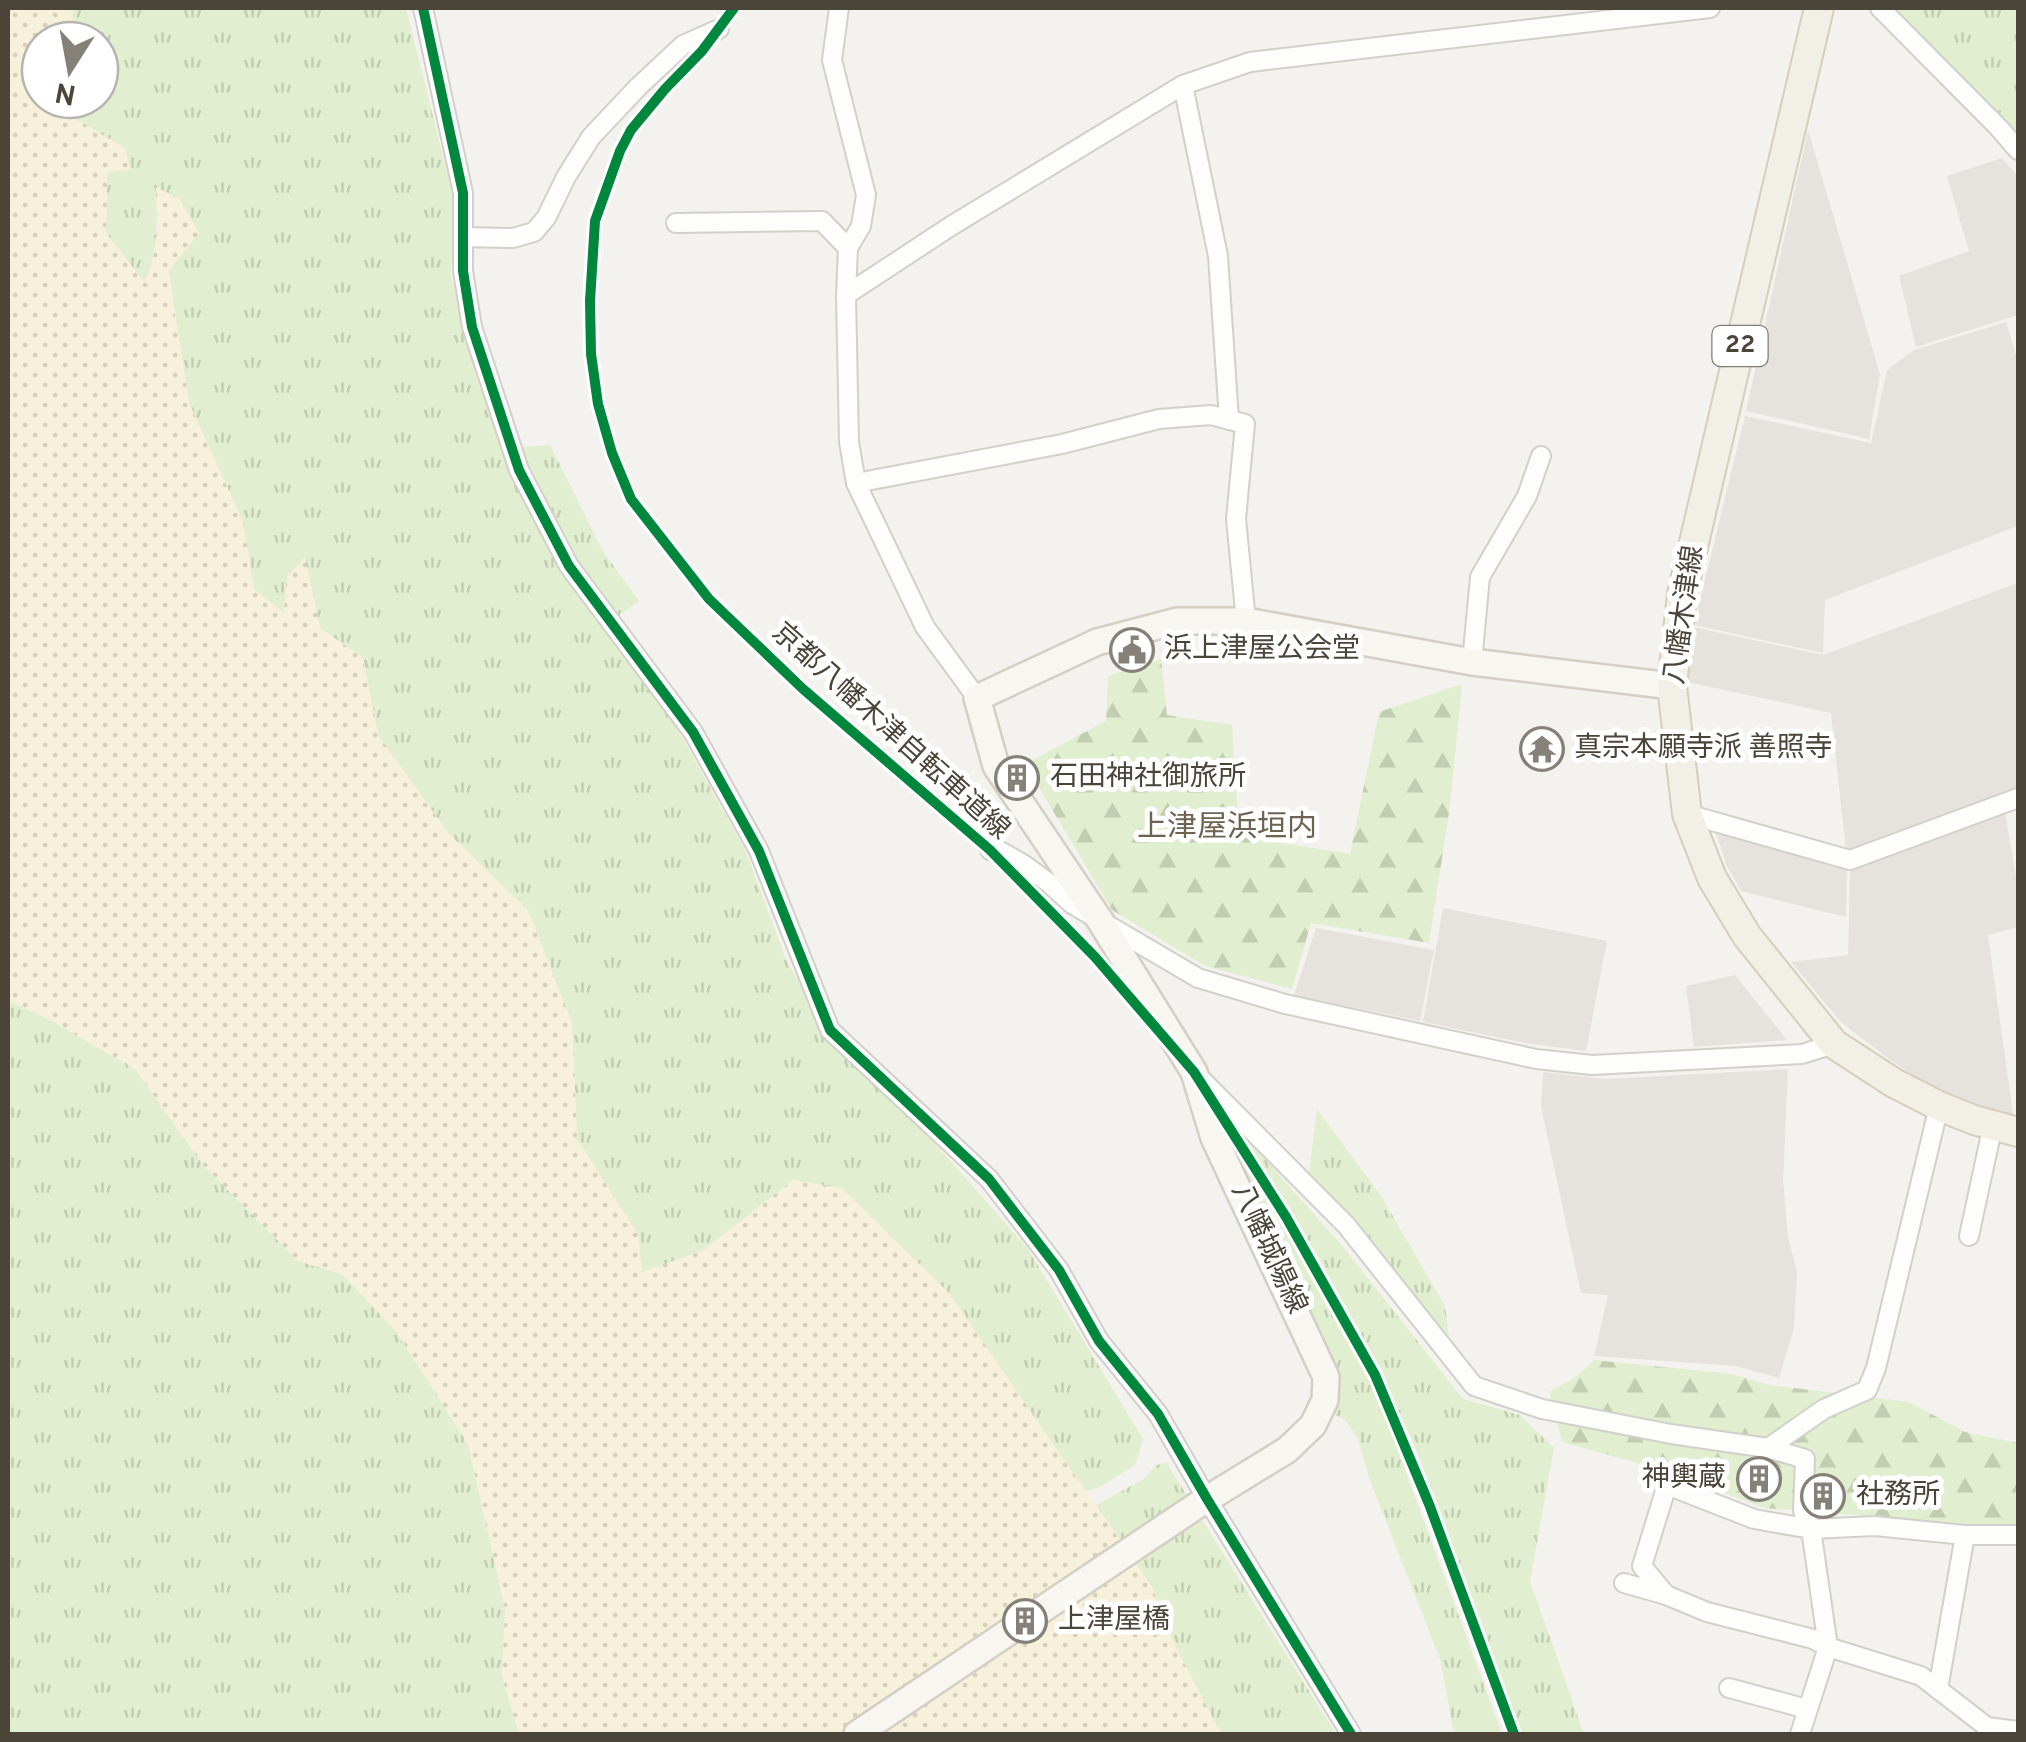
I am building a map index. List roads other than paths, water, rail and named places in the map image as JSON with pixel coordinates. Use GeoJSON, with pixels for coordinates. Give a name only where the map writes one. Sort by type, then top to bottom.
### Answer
{"type":"FeatureCollection","features":[{"type":"Feature","properties":{"kind":"main road","name":"八幡木津線"},"geometry":{"type":"LineString","coordinates":[[1819,8],[1682,594],[1672,686],[1687,814],[1712,878],[1747,936],[1834,1044],[1894,1083],[1940,1106],[2006,1128]]}},
{"type":"Feature","properties":{"kind":"main road"},"geometry":{"type":"LineString","coordinates":[[977,698],[1097,642],[1177,622],[1246,621],[1472,662],[1672,686]]}},
{"type":"Feature","properties":{"kind":"main road","name":"八幡城陽線"},"geometry":{"type":"LineString","coordinates":[[857,1734],[1203,1502],[1288,1450],[1313,1425],[1325,1400],[1326,1377],[1214,1138],[1194,1072],[1102,922],[996,766],[977,698]]}},
{"type":"Feature","properties":{"kind":"street"},"geometry":{"type":"LineString","coordinates":[[422,8],[463,193],[463,271],[472,327],[519,470],[568,566],[693,732],[759,851],[830,1030],[989,1179],[1059,1270],[1099,1340],[1158,1414],[1203,1502],[1352,1734]]}},
{"type":"Feature","properties":{"kind":"street"},"geometry":{"type":"LineString","coordinates":[[839,8],[832,60],[866,195],[860,226],[848,248],[846,295],[849,442],[856,484],[925,627],[977,698]]}},
{"type":"Feature","properties":{"kind":"street"},"geometry":{"type":"LineString","coordinates":[[846,295],[951,226],[1183,85],[1250,62],[1710,8]]}},
{"type":"Feature","properties":{"kind":"street"},"geometry":{"type":"LineString","coordinates":[[1880,8],[2018,150]]}},
{"type":"Feature","properties":{"kind":"street"},"geometry":{"type":"LineString","coordinates":[[464,237],[513,238],[534,232],[546,218],[591,137],[683,45],[719,29]]}},
{"type":"Feature","properties":{"kind":"street"},"geometry":{"type":"LineString","coordinates":[[1183,85],[1218,256],[1229,420]]}},
{"type":"Feature","properties":{"kind":"street"},"geometry":{"type":"LineString","coordinates":[[676,223],[822,221],[848,248]]}},
{"type":"Feature","properties":{"kind":"street"},"geometry":{"type":"LineString","coordinates":[[856,484],[1062,444],[1158,420],[1211,414],[1245,424],[1236,519],[1246,621]]}},
{"type":"Feature","properties":{"kind":"street"},"geometry":{"type":"LineString","coordinates":[[1472,662],[1480,576],[1527,496],[1540,456]]}},
{"type":"Feature","properties":{"kind":"street"},"geometry":{"type":"LineString","coordinates":[[1687,814],[1850,860],[2018,798]]}},
{"type":"Feature","properties":{"kind":"street"},"geometry":{"type":"LineString","coordinates":[[990,850],[1023,864],[1072,904],[1198,978],[1285,1004],[1536,1059],[1592,1065],[1802,1054],[1834,1044]]}},
{"type":"Feature","properties":{"kind":"street"},"geometry":{"type":"LineString","coordinates":[[1194,1072],[1346,1224],[1474,1386],[1542,1409],[1768,1448],[1805,1459],[1803,1512],[1811,1529],[1828,1646],[1800,1734]]}},
{"type":"Feature","properties":{"kind":"street"},"geometry":{"type":"LineString","coordinates":[[1768,1448],[1824,1409],[1867,1390],[1876,1368],[1940,1106]]}},
{"type":"Feature","properties":{"kind":"street"},"geometry":{"type":"LineString","coordinates":[[1968,1236],[2006,1128]]}},
{"type":"Feature","properties":{"kind":"street"},"geometry":{"type":"LineString","coordinates":[[1666,1595],[1642,1566],[1667,1485],[1754,1519],[1811,1529],[1876,1526],[1965,1535],[2018,1535]]}},
{"type":"Feature","properties":{"kind":"street"},"geometry":{"type":"LineString","coordinates":[[1938,1689],[1965,1535]]}},
{"type":"Feature","properties":{"kind":"street"},"geometry":{"type":"LineString","coordinates":[[1624,1583],[1708,1612],[1813,1639],[1921,1676],[1987,1727],[2018,1731]]}},
{"type":"Feature","properties":{"kind":"street"},"geometry":{"type":"LineString","coordinates":[[1730,1688],[1808,1709]]}},
{"type":"Feature","properties":{"kind":"place","name":"浜上津屋公会堂"},"geometry":{"type":"Point","coordinates":[1132,650]}},
{"type":"Feature","properties":{"kind":"place","name":"真宗本願寺派 善照寺"},"geometry":{"type":"Point","coordinates":[1542,749]}},
{"type":"Feature","properties":{"kind":"place","name":"石田神社御旅所"},"geometry":{"type":"Point","coordinates":[1017,778]}},
{"type":"Feature","properties":{"kind":"place","name":"神輿蔵"},"geometry":{"type":"Point","coordinates":[1759,1479]}},
{"type":"Feature","properties":{"kind":"place","name":"社務所"},"geometry":{"type":"Point","coordinates":[1823,1496]}},
{"type":"Feature","properties":{"kind":"place","name":"上津屋橋"},"geometry":{"type":"Point","coordinates":[1025,1621]}},
{"type":"Feature","properties":{"kind":"district","name":"上津屋浜垣内"},"geometry":{"type":"Point","coordinates":[1227,828]}}]}
